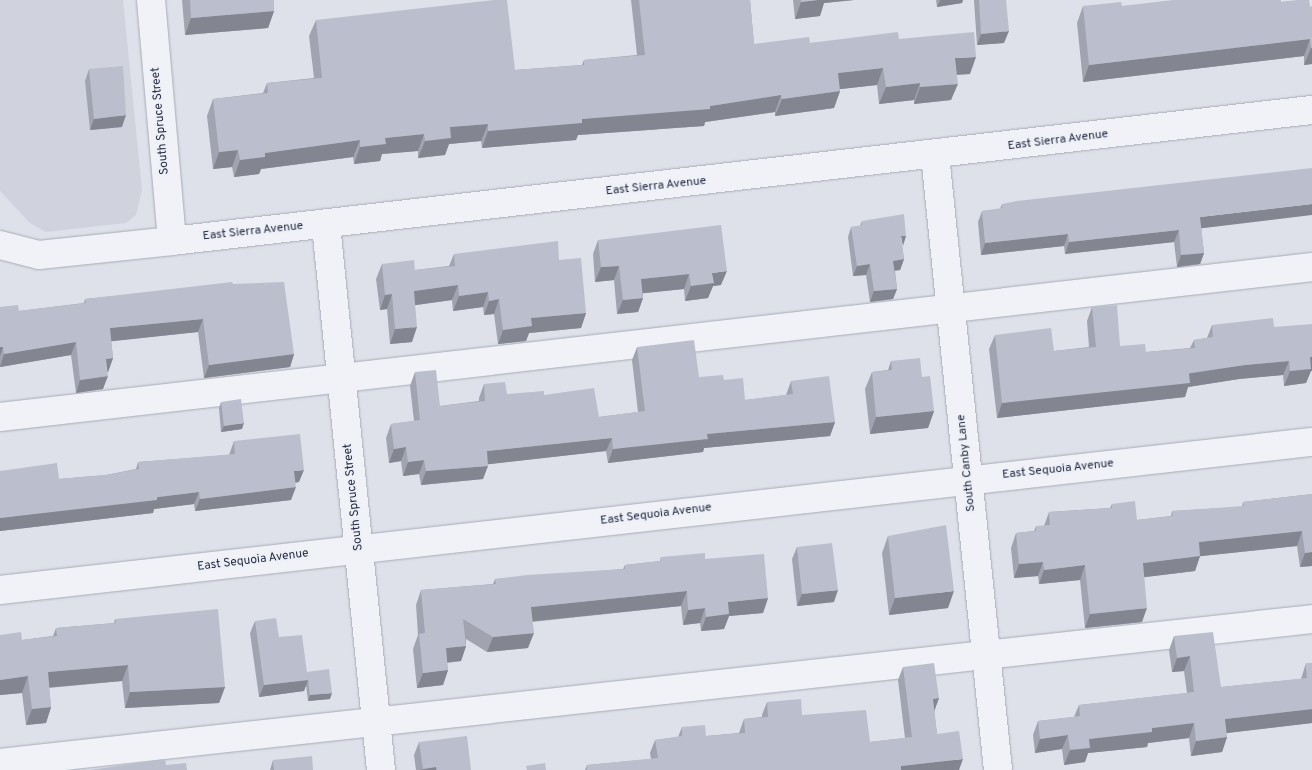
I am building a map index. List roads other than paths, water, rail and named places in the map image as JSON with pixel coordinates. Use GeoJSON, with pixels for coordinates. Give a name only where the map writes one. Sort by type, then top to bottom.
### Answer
{"type":"FeatureCollection","features":[{"type":"Feature","properties":{"kind":"street","name":"South Spruce Street"},"geometry":{"type":"LineString","coordinates":[[151,0],[172,241]]}},
{"type":"Feature","properties":{"kind":"street","name":"East Sierra Avenue"},"geometry":{"type":"LineString","coordinates":[[0,245],[39,255],[326,225],[935,156],[1312,110]]}},
{"type":"Feature","properties":{"kind":"street","name":"South Canby Lane"},"geometry":{"type":"LineString","coordinates":[[935,156],[998,770]]}},
{"type":"Feature","properties":{"kind":"street","name":"South Spruce Street"},"geometry":{"type":"LineString","coordinates":[[326,225],[381,770]]}},
{"type":"Feature","properties":{"kind":"street"},"geometry":{"type":"LineString","coordinates":[[0,417],[342,376],[1312,267]]}},
{"type":"Feature","properties":{"kind":"street","name":"East Sequoia Avenue"},"geometry":{"type":"LineString","coordinates":[[0,590],[968,479],[1312,442]]}},
{"type":"Feature","properties":{"kind":"street"},"geometry":{"type":"LineString","coordinates":[[0,763],[986,653],[1312,619]]}}]}
